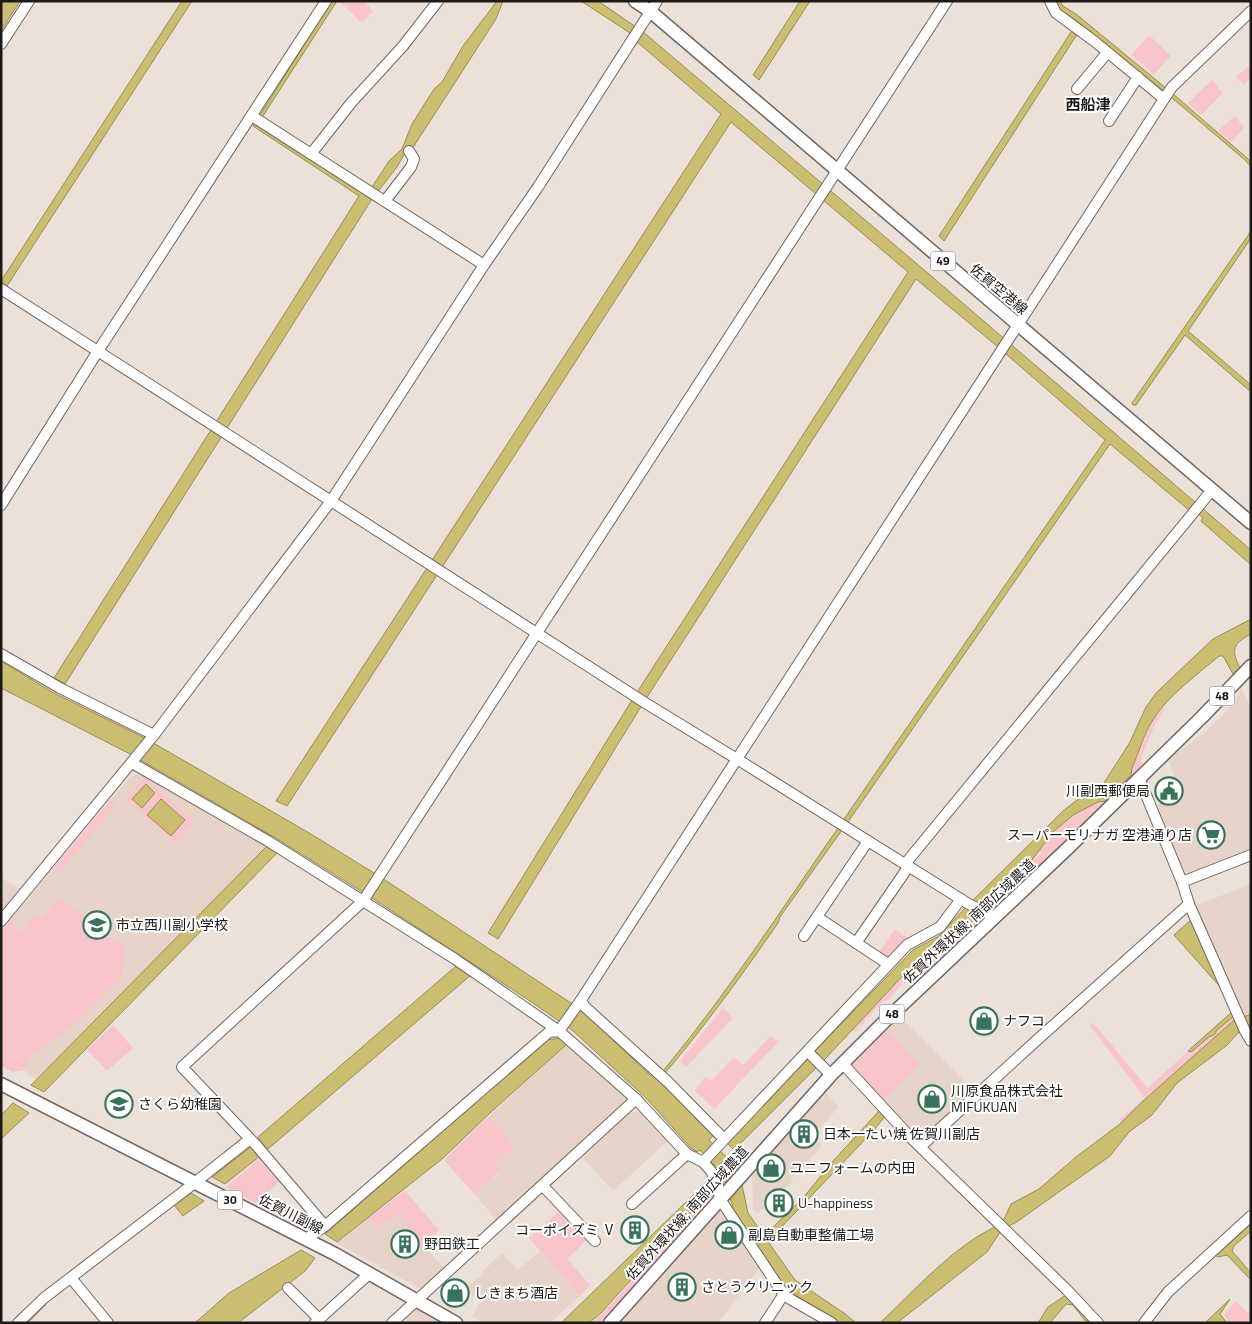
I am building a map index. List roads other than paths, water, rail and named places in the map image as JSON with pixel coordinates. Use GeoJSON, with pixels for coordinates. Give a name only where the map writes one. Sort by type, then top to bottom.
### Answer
{"type":"FeatureCollection","features":[{"type":"Feature","properties":{"kind":"main road","name":"佐賀空港線"},"geometry":{"type":"LineString","coordinates":[[635,1],[654,6],[837,170],[1251,523]]}},
{"type":"Feature","properties":{"kind":"main road","name":"佐賀外環状線; 南部広域農道"},"geometry":{"type":"LineString","coordinates":[[610,1323],[719,1193],[831,1075],[1194,725],[1251,666]]}},
{"type":"Feature","properties":{"kind":"main road","name":"佐賀川副線"},"geometry":{"type":"LineString","coordinates":[[1,1084],[306,1239],[370,1273],[456,1323]]}},
{"type":"Feature","properties":{"kind":"street"},"geometry":{"type":"LineString","coordinates":[[1,44],[29,1]]}},
{"type":"Feature","properties":{"kind":"street"},"geometry":{"type":"LineString","coordinates":[[1,505],[98,351],[256,119],[326,1]]}},
{"type":"Feature","properties":{"kind":"street"},"geometry":{"type":"LineString","coordinates":[[311,154],[351,103],[403,46],[438,1]]}},
{"type":"Feature","properties":{"kind":"street"},"geometry":{"type":"LineString","coordinates":[[325,1226],[250,1139],[182,1066],[363,901],[947,1]]}},
{"type":"Feature","properties":{"kind":"street"},"geometry":{"type":"LineString","coordinates":[[1050,1],[1056,13],[1071,23],[1164,99]]}},
{"type":"Feature","properties":{"kind":"street"},"geometry":{"type":"LineString","coordinates":[[1,921],[132,764],[331,501],[484,265],[538,187],[654,6]]}},
{"type":"Feature","properties":{"kind":"street"},"geometry":{"type":"LineString","coordinates":[[306,1239],[316,1234],[549,1032],[559,1031],[581,1000],[1172,87],[1251,11]]}},
{"type":"Feature","properties":{"kind":"street"},"geometry":{"type":"LineString","coordinates":[[1076,89],[1107,53]]}},
{"type":"Feature","properties":{"kind":"street"},"geometry":{"type":"LineString","coordinates":[[1109,120],[1138,77]]}},
{"type":"Feature","properties":{"kind":"street"},"geometry":{"type":"LineString","coordinates":[[256,119],[484,265]]}},
{"type":"Feature","properties":{"kind":"street"},"geometry":{"type":"LineString","coordinates":[[382,199],[411,167],[414,159],[409,151]]}},
{"type":"Feature","properties":{"kind":"street"},"geometry":{"type":"LineString","coordinates":[[1,289],[630,694],[737,758],[964,901],[995,917]]}},
{"type":"Feature","properties":{"kind":"street"},"geometry":{"type":"LineString","coordinates":[[856,943],[907,865],[1212,490]]}},
{"type":"Feature","properties":{"kind":"street"},"geometry":{"type":"LineString","coordinates":[[1,654],[60,688],[154,735]]}},
{"type":"Feature","properties":{"kind":"street"},"geometry":{"type":"LineString","coordinates":[[132,764],[268,841],[455,960],[559,1031],[636,1099],[687,1154],[705,1160],[719,1193],[784,1294],[832,1323]]}},
{"type":"Feature","properties":{"kind":"street"},"geometry":{"type":"LineString","coordinates":[[1139,778],[1182,882],[1189,904],[1245,1031],[1251,1040]]}},
{"type":"Feature","properties":{"kind":"street"},"geometry":{"type":"LineString","coordinates":[[804,936],[868,840]]}},
{"type":"Feature","properties":{"kind":"street"},"geometry":{"type":"LineString","coordinates":[[1182,882],[1251,855]]}},
{"type":"Feature","properties":{"kind":"street"},"geometry":{"type":"LineString","coordinates":[[705,1160],[907,945],[940,927],[964,901]]}},
{"type":"Feature","properties":{"kind":"street"},"geometry":{"type":"LineString","coordinates":[[921,1146],[1189,904]]}},
{"type":"Feature","properties":{"kind":"street"},"geometry":{"type":"LineString","coordinates":[[816,917],[888,964]]}},
{"type":"Feature","properties":{"kind":"street"},"geometry":{"type":"LineString","coordinates":[[581,1000],[584,1006],[668,1082],[721,1142]]}},
{"type":"Feature","properties":{"kind":"street"},"geometry":{"type":"LineString","coordinates":[[808,1052],[831,1075]]}},
{"type":"Feature","properties":{"kind":"street"},"geometry":{"type":"LineString","coordinates":[[843,1064],[912,1139],[1067,1290],[1098,1323]]}},
{"type":"Feature","properties":{"kind":"street"},"geometry":{"type":"LineString","coordinates":[[392,1323],[636,1099]]}},
{"type":"Feature","properties":{"kind":"street"},"geometry":{"type":"LineString","coordinates":[[18,1323],[44,1298],[250,1139]]}},
{"type":"Feature","properties":{"kind":"street"},"geometry":{"type":"LineString","coordinates":[[632,1204],[687,1154]]}},
{"type":"Feature","properties":{"kind":"street"},"geometry":{"type":"LineString","coordinates":[[543,1186],[595,1241]]}},
{"type":"Feature","properties":{"kind":"street"},"geometry":{"type":"LineString","coordinates":[[1144,1323],[1168,1292],[1250,1219]]}},
{"type":"Feature","properties":{"kind":"street"},"geometry":{"type":"LineString","coordinates":[[288,1288],[317,1321],[370,1273]]}},
{"type":"Feature","properties":{"kind":"street"},"geometry":{"type":"LineString","coordinates":[[71,1278],[108,1323]]}},
{"type":"Feature","properties":{"kind":"street"},"geometry":{"type":"LineString","coordinates":[[765,1323],[784,1294]]}},
{"type":"Feature","properties":{"kind":"waterway"},"geometry":{"type":"LineString","coordinates":[[26,1323],[45,1304]]}},
{"type":"Feature","properties":{"kind":"place","name":"川副西郵便局"},"geometry":{"type":"Point","coordinates":[1169,791]}},
{"type":"Feature","properties":{"kind":"place","name":"スーパーモリナガ 空港通り店"},"geometry":{"type":"Point","coordinates":[1211,835]}},
{"type":"Feature","properties":{"kind":"place","name":"市立西川副小学校"},"geometry":{"type":"Point","coordinates":[97,925]}},
{"type":"Feature","properties":{"kind":"place","name":"ナフコ"},"geometry":{"type":"Point","coordinates":[984,1021]}},
{"type":"Feature","properties":{"kind":"place","name":"川原食品株式会社 MIFUKUAN"},"geometry":{"type":"Point","coordinates":[932,1099]}},
{"type":"Feature","properties":{"kind":"place","name":"さくら幼稚園"},"geometry":{"type":"Point","coordinates":[119,1104]}},
{"type":"Feature","properties":{"kind":"place","name":"日本一たい焼 佐賀川副店"},"geometry":{"type":"Point","coordinates":[804,1134]}},
{"type":"Feature","properties":{"kind":"place","name":"ユニフォームの内田"},"geometry":{"type":"Point","coordinates":[771,1168]}},
{"type":"Feature","properties":{"kind":"place","name":"U-happiness"},"geometry":{"type":"Point","coordinates":[779,1203]}},
{"type":"Feature","properties":{"kind":"place","name":"コーポイズミ Ⅴ"},"geometry":{"type":"Point","coordinates":[635,1230]}},
{"type":"Feature","properties":{"kind":"place","name":"副島自動車整備工場"},"geometry":{"type":"Point","coordinates":[729,1235]}},
{"type":"Feature","properties":{"kind":"place","name":"野田鉄工"},"geometry":{"type":"Point","coordinates":[405,1244]}},
{"type":"Feature","properties":{"kind":"place","name":"さとうクリニック"},"geometry":{"type":"Point","coordinates":[682,1287]}},
{"type":"Feature","properties":{"kind":"place","name":"しきまち酒店"},"geometry":{"type":"Point","coordinates":[455,1293]}},
{"type":"Feature","properties":{"kind":"district","name":"西船津"},"geometry":{"type":"Point","coordinates":[1088,105]}}]}
